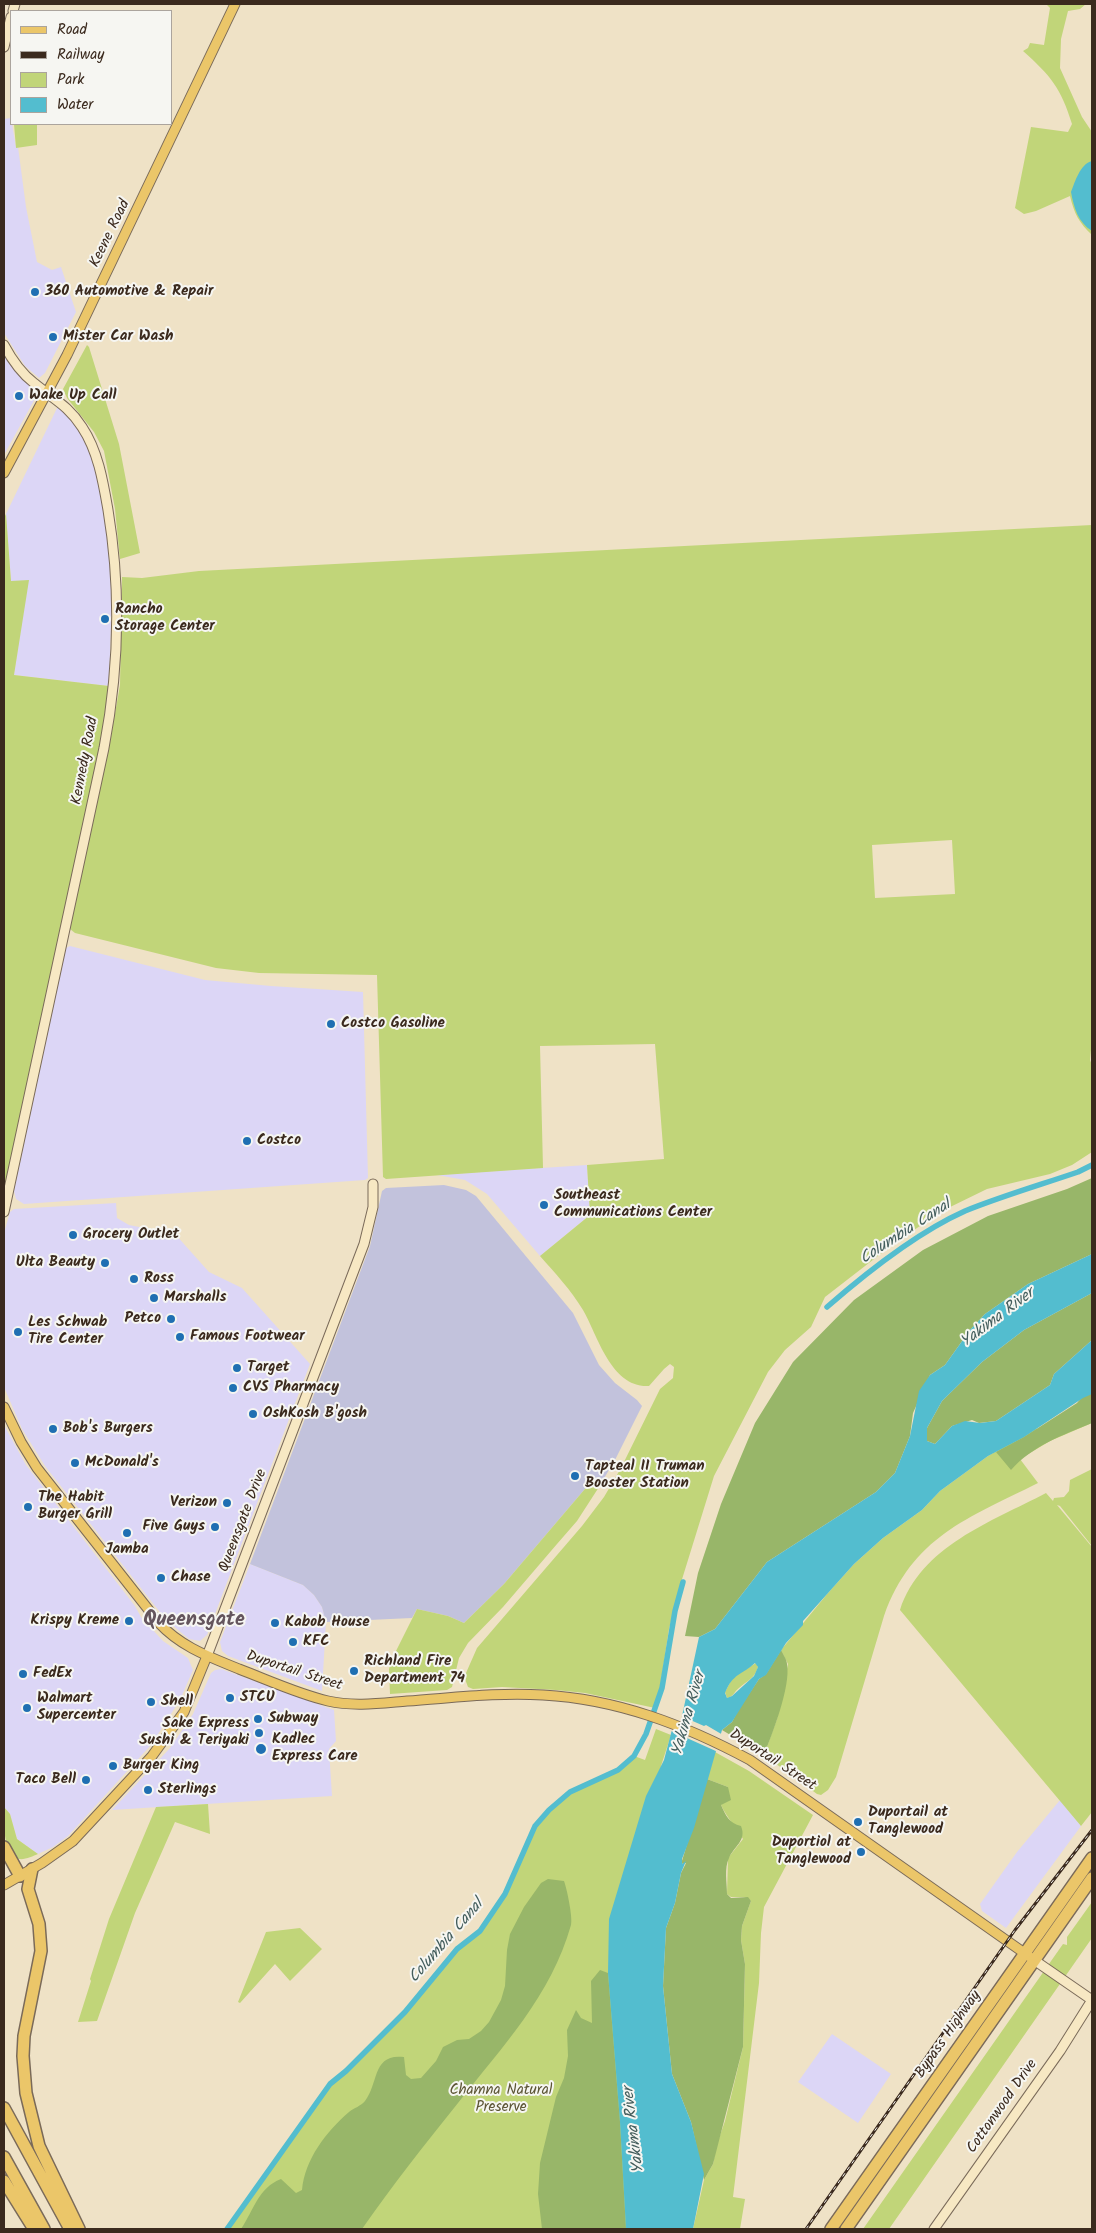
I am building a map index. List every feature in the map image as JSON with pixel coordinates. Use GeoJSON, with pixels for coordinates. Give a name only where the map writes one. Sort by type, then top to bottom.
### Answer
{"type":"FeatureCollection","features":[{"type":"Feature","properties":{"kind":"highway"},"geometry":{"type":"LineString","coordinates":[[4,1847],[20,1876]]}},
{"type":"Feature","properties":{"kind":"highway","name":"Bypass Highway"},"geometry":{"type":"LineString","coordinates":[[846,2229],[1029,1957],[1092,1858]]}},
{"type":"Feature","properties":{"kind":"highway"},"geometry":{"type":"LineString","coordinates":[[32,1869],[28,1889],[39,1924],[40,1951],[24,2036],[23,2056],[26,2093],[39,2146],[79,2229]]}},
{"type":"Feature","properties":{"kind":"highway","name":"Bypass Highway"},"geometry":{"type":"LineString","coordinates":[[831,2229],[1029,1957],[1092,1878]]}},
{"type":"Feature","properties":{"kind":"highway"},"geometry":{"type":"LineString","coordinates":[[4,2108],[70,2229]]}},
{"type":"Feature","properties":{"kind":"highway"},"geometry":{"type":"LineString","coordinates":[[4,2157],[44,2229]]}},
{"type":"Feature","properties":{"kind":"highway"},"geometry":{"type":"LineString","coordinates":[[4,2181],[34,2229]]}},
{"type":"Feature","properties":{"kind":"main road","name":"Keene Road"},"geometry":{"type":"LineString","coordinates":[[4,473],[49,393],[235,4]]}},
{"type":"Feature","properties":{"kind":"main road","name":"Duportail Street"},"geometry":{"type":"LineString","coordinates":[[4,1407],[20,1442],[39,1470],[154,1618],[179,1641],[207,1656],[328,1701],[372,1703],[543,1695],[584,1699],[634,1710],[668,1721],[720,1744],[750,1760],[1029,1957]]}},
{"type":"Feature","properties":{"kind":"main road","name":"Queensgate Drive"},"geometry":{"type":"LineString","coordinates":[[4,1885],[32,1869],[73,1840],[166,1738],[184,1712],[207,1656]]}},
{"type":"Feature","properties":{"kind":"street"},"geometry":{"type":"LineString","coordinates":[[4,47],[10,21]]}},
{"type":"Feature","properties":{"kind":"street","name":"Kennedy Road"},"geometry":{"type":"LineString","coordinates":[[4,345],[24,374],[67,408],[82,426],[92,446],[99,467],[113,543],[116,603],[116,654],[104,748],[4,1212]]}},
{"type":"Feature","properties":{"kind":"street","name":"Queensgate Drive"},"geometry":{"type":"LineString","coordinates":[[207,1656],[364,1244],[373,1207],[373,1184]]}},
{"type":"Feature","properties":{"kind":"street","name":"Duportail Street"},"geometry":{"type":"LineString","coordinates":[[1029,1957],[1092,2000]]}},
{"type":"Feature","properties":{"kind":"street","name":"Cottonwood Drive"},"geometry":{"type":"LineString","coordinates":[[934,2229],[1060,2051],[1092,2000]]}},
{"type":"Feature","properties":{"kind":"shaded area"},"geometry":{"type":"Polygon","coordinates":[[[10,118],[16,147],[18,147],[26,207],[37,262],[52,270],[61,267],[76,312],[45,373],[39,378],[25,366],[4,333],[4,119],[10,118]]]}},
{"type":"Feature","properties":{"kind":"shaded area"},"geometry":{"type":"Polygon","coordinates":[[[4,355],[37,395],[4,455],[4,355]]]}},
{"type":"Feature","properties":{"kind":"shaded area"},"geometry":{"type":"Polygon","coordinates":[[[58,406],[80,431],[93,461],[101,497],[108,540],[112,595],[109,686],[14,675],[28,581],[11,581],[6,514],[58,406]]]}},
{"type":"Feature","properties":{"kind":"shaded area"},"geometry":{"type":"Polygon","coordinates":[[[70,946],[205,980],[363,992],[368,1178],[365,1180],[24,1204],[16,1199],[14,1191],[66,948],[70,946]]]}},
{"type":"Feature","properties":{"kind":"shaded area"},"geometry":{"type":"Polygon","coordinates":[[[587,1165],[590,1215],[540,1256],[487,1194],[465,1180],[437,1175],[587,1165]]]}},
{"type":"Feature","properties":{"kind":"shaded area"},"geometry":{"type":"Polygon","coordinates":[[[444,1185],[466,1190],[476,1196],[573,1313],[599,1365],[615,1383],[642,1406],[599,1487],[590,1483],[504,1584],[464,1623],[448,1616],[417,1609],[412,1618],[326,1622],[322,1607],[314,1595],[303,1585],[250,1564],[370,1246],[382,1191],[386,1188],[444,1185]]]}},
{"type":"Feature","properties":{"kind":"shaded area"},"geometry":{"type":"Polygon","coordinates":[[[116,1203],[117,1218],[129,1225],[175,1234],[209,1272],[242,1288],[310,1364],[207,1635],[200,1641],[189,1639],[166,1620],[45,1466],[22,1429],[4,1387],[4,1233],[10,1212],[14,1209],[116,1203]]]}},
{"type":"Feature","properties":{"kind":"shaded area"},"geometry":{"type":"Polygon","coordinates":[[[4,1425],[26,1465],[135,1606],[141,1617],[163,1641],[188,1658],[193,1670],[180,1700],[151,1745],[68,1836],[53,1847],[38,1854],[17,1839],[10,1814],[4,1807],[4,1425]]]}},
{"type":"Feature","properties":{"kind":"shaded area"},"geometry":{"type":"Polygon","coordinates":[[[250,1564],[303,1585],[314,1595],[322,1607],[326,1622],[322,1691],[228,1656],[222,1651],[220,1642],[250,1564]]]}},
{"type":"Feature","properties":{"kind":"shaded area"},"geometry":{"type":"Polygon","coordinates":[[[221,1669],[334,1710],[336,1741],[329,1749],[332,1796],[112,1810],[170,1748],[193,1714],[211,1673],[221,1669]]]}},
{"type":"Feature","properties":{"kind":"shaded area"},"geometry":{"type":"Polygon","coordinates":[[[1060,1800],[1081,1826],[1006,1928],[982,1911],[980,1904],[1017,1852],[1060,1800]]]}},
{"type":"Feature","properties":{"kind":"shaded area"},"geometry":{"type":"Polygon","coordinates":[[[832,2034],[891,2074],[858,2123],[798,2082],[832,2034]]]}},
{"type":"Feature","properties":{"kind":"green space"},"geometry":{"type":"Polygon","coordinates":[[[1046,4],[1086,4],[1080,9],[1068,11],[1061,39],[1060,68],[1082,117],[1092,132],[1092,235],[1078,217],[1070,196],[1036,211],[1024,214],[1015,208],[1031,127],[1068,132],[1072,124],[1064,101],[1054,83],[1023,51],[1028,48],[1030,43],[1044,45],[1050,8],[1046,4]]]}},
{"type":"Feature","properties":{"kind":"green space"},"geometry":{"type":"Polygon","coordinates":[[[14,125],[37,125],[37,145],[16,148],[14,125]]]}},
{"type":"Feature","properties":{"kind":"green space"},"geometry":{"type":"Polygon","coordinates":[[[87,345],[119,444],[140,553],[120,559],[115,509],[104,451],[94,432],[67,398],[63,389],[87,345]]]}},
{"type":"Feature","properties":{"kind":"green space"},"geometry":{"type":"Polygon","coordinates":[[[6,514],[11,581],[29,580],[14,675],[109,686],[99,750],[4,1193],[4,518],[6,514]]]}},
{"type":"Feature","properties":{"kind":"green space"},"geometry":{"type":"Polygon","coordinates":[[[1092,525],[1092,1040],[1090,1060],[1092,1065],[1092,1152],[1072,1165],[1050,1174],[987,1189],[944,1210],[896,1242],[825,1297],[811,1327],[785,1350],[768,1372],[714,1476],[679,1589],[669,1629],[655,1708],[585,1693],[502,1687],[473,1689],[468,1687],[465,1679],[477,1648],[582,1526],[604,1497],[621,1468],[660,1389],[673,1378],[674,1367],[670,1364],[649,1386],[636,1384],[625,1379],[615,1370],[600,1346],[583,1310],[563,1282],[540,1256],[590,1215],[587,1165],[664,1159],[655,1044],[540,1046],[543,1168],[386,1179],[383,1177],[377,975],[259,973],[216,968],[75,933],[70,929],[110,742],[120,685],[122,577],[142,578],[199,571],[1092,525]],[[952,840],[872,845],[875,898],[955,894],[952,840]]]}},
{"type":"Feature","properties":{"kind":"green space"},"geometry":{"type":"Polygon","coordinates":[[[1092,1178],[1092,1254],[1028,1284],[985,1314],[970,1330],[945,1365],[930,1375],[913,1413],[910,1436],[895,1473],[876,1492],[767,1562],[715,1629],[699,1637],[685,1636],[698,1573],[721,1504],[755,1423],[793,1362],[854,1300],[923,1250],[988,1216],[1067,1189],[1092,1178]]]}},
{"type":"Feature","properties":{"kind":"green space"},"geometry":{"type":"Polygon","coordinates":[[[1092,1293],[1092,1340],[1054,1374],[1050,1385],[996,1421],[979,1423],[972,1420],[952,1426],[935,1444],[927,1441],[927,1428],[942,1401],[982,1362],[1024,1330],[1092,1293]]]}},
{"type":"Feature","properties":{"kind":"green space"},"geometry":{"type":"Polygon","coordinates":[[[1092,1385],[1092,1423],[1038,1448],[1028,1454],[1011,1470],[996,1452],[1024,1437],[1077,1403],[1092,1385]]]}},
{"type":"Feature","properties":{"kind":"green space"},"geometry":{"type":"Polygon","coordinates":[[[1092,1423],[1050,1441],[1020,1459],[1038,1483],[988,1507],[945,1533],[927,1548],[910,1567],[896,1589],[884,1616],[836,1777],[828,1790],[821,1795],[817,1794],[764,1755],[777,1719],[788,1664],[781,1650],[854,1564],[883,1538],[922,1510],[940,1491],[988,1456],[1035,1429],[1092,1423]]]}},
{"type":"Feature","properties":{"kind":"green space"},"geometry":{"type":"Polygon","coordinates":[[[1092,1469],[1092,1546],[1060,1506],[1057,1505],[1092,1547],[1092,1812],[1081,1826],[900,1610],[910,1588],[924,1569],[960,1538],[1046,1493],[1053,1501],[1054,1498],[1064,1497],[1069,1491],[1070,1480],[1092,1469]]]}},
{"type":"Feature","properties":{"kind":"green space"},"geometry":{"type":"Polygon","coordinates":[[[590,1483],[599,1487],[577,1521],[503,1607],[468,1643],[459,1658],[452,1687],[447,1690],[390,1694],[389,1669],[392,1659],[417,1609],[448,1616],[464,1623],[504,1584],[590,1483]]]}},
{"type":"Feature","properties":{"kind":"green space"},"geometry":{"type":"Polygon","coordinates":[[[781,1650],[787,1662],[786,1685],[780,1710],[764,1755],[722,1730],[732,1722],[759,1679],[766,1674],[781,1650]]]}},
{"type":"Feature","properties":{"kind":"green space"},"geometry":{"type":"Polygon","coordinates":[[[756,1663],[758,1667],[753,1677],[727,1698],[725,1692],[733,1677],[756,1663]]]}},
{"type":"Feature","properties":{"kind":"green space","name":"Chamna Natural Preserve"},"geometry":{"type":"Polygon","coordinates":[[[656,1729],[671,1735],[661,1766],[640,2229],[227,2229],[330,2084],[346,2071],[405,2012],[457,1949],[480,1931],[505,1894],[535,1826],[549,1810],[570,1792],[618,1770],[634,1756],[645,1760],[656,1729]]]}},
{"type":"Feature","properties":{"kind":"green space"},"geometry":{"type":"Polygon","coordinates":[[[715,1752],[749,1771],[813,1815],[764,1907],[759,1983],[733,2197],[745,2199],[740,2229],[693,2229],[704,2180],[713,2164],[743,2047],[745,1964],[741,1940],[742,1926],[751,1901],[744,1897],[731,1897],[727,1894],[728,1858],[743,1839],[721,1805],[728,1787],[707,1779],[715,1752]]]}},
{"type":"Feature","properties":{"kind":"green space"},"geometry":{"type":"Polygon","coordinates":[[[707,1779],[728,1787],[731,1800],[721,1805],[728,1818],[741,1826],[742,1831],[741,1840],[727,1862],[727,1894],[731,1898],[748,1897],[751,1901],[742,1926],[741,1940],[745,1964],[743,2047],[713,2164],[704,2180],[691,2122],[672,2074],[663,1986],[666,1928],[675,1903],[681,1873],[686,1863],[681,1864],[707,1779]]]}},
{"type":"Feature","properties":{"kind":"green space"},"geometry":{"type":"Polygon","coordinates":[[[208,1804],[210,1834],[175,1822],[135,1913],[97,2021],[78,2022],[109,1919],[156,1807],[208,1804]]]}},
{"type":"Feature","properties":{"kind":"green space"},"geometry":{"type":"Polygon","coordinates":[[[4,1807],[10,1814],[17,1839],[38,1854],[19,1859],[9,1851],[5,1836],[4,1807]]]}},
{"type":"Feature","properties":{"kind":"green space"},"geometry":{"type":"Polygon","coordinates":[[[548,1879],[564,1881],[571,1921],[562,1951],[551,1975],[524,2020],[421,2150],[362,2229],[241,2229],[257,2200],[273,2183],[281,2179],[296,2193],[302,2190],[307,2168],[318,2147],[340,2120],[365,2101],[381,2064],[394,2057],[404,2057],[406,2075],[411,2079],[421,2078],[436,2061],[443,2047],[457,2040],[469,2039],[481,2031],[489,2022],[501,2000],[505,1986],[510,1934],[524,1907],[541,1883],[548,1879]]]}},
{"type":"Feature","properties":{"kind":"green space"},"geometry":{"type":"Polygon","coordinates":[[[1092,1902],[1092,1938],[889,2229],[863,2229],[1063,1944],[1067,1945],[1067,1937],[1092,1902]]]}},
{"type":"Feature","properties":{"kind":"green space"},"geometry":{"type":"Polygon","coordinates":[[[300,1928],[322,1949],[290,1981],[275,1964],[240,2003],[238,2002],[266,1932],[300,1928]]]}},
{"type":"Feature","properties":{"kind":"green space"},"geometry":{"type":"Polygon","coordinates":[[[600,1970],[608,1973],[620,2122],[626,2229],[542,2229],[538,2194],[540,2163],[556,2097],[564,2078],[568,2056],[567,2030],[576,2010],[581,2018],[592,2023],[591,1981],[600,1970]]]}},
{"type":"Feature","properties":{"kind":"water"},"geometry":{"type":"Polygon","coordinates":[[[1092,161],[1092,231],[1077,214],[1071,192],[1081,169],[1092,161]]]}},
{"type":"Feature","properties":{"kind":"water","name":"Yakima River"},"geometry":{"type":"Polygon","coordinates":[[[1092,1254],[1092,1293],[1024,1330],[982,1362],[942,1401],[927,1428],[927,1441],[935,1444],[952,1426],[965,1421],[980,1423],[996,1421],[1050,1385],[1054,1374],[1092,1340],[1092,1394],[1024,1437],[988,1456],[940,1491],[922,1510],[883,1538],[854,1564],[803,1621],[803,1625],[786,1643],[766,1675],[759,1679],[732,1722],[722,1730],[694,1828],[682,1859],[682,1864],[686,1861],[666,1928],[663,1986],[672,2074],[691,2122],[704,2174],[693,2229],[626,2229],[620,2122],[608,1973],[609,1919],[646,1796],[664,1760],[674,1722],[682,1716],[699,1637],[715,1629],[767,1562],[876,1492],[895,1473],[910,1436],[919,1391],[930,1375],[945,1365],[970,1330],[985,1314],[1028,1284],[1092,1254]],[[755,1663],[731,1682],[725,1693],[727,1698],[732,1696],[754,1676],[758,1667],[755,1663]]]}},
{"type":"Feature","properties":{"kind":"pier"},"geometry":{"type":"Polygon","coordinates":[[[679,1715],[704,1726],[706,1725],[723,1735],[718,1752],[669,1730],[671,1721],[679,1715]]]}},
{"type":"Feature","properties":{"kind":"waterway","name":"Columbia Canal"},"geometry":{"type":"LineString","coordinates":[[827,1307],[893,1254],[947,1220],[1007,1195],[1078,1172],[1092,1165]]}},
{"type":"Feature","properties":{"kind":"waterway","name":"Columbia Canal"},"geometry":{"type":"LineString","coordinates":[[227,2229],[330,2084],[346,2071],[405,2012],[457,1949],[480,1931],[505,1894],[535,1826],[549,1810],[570,1792],[618,1770],[634,1756],[646,1734],[662,1688],[675,1611],[683,1582]]}},
{"type":"Feature","properties":{"kind":"railway"},"geometry":{"type":"LineString","coordinates":[[806,2229],[1015,1930],[1092,1830]]}},
{"type":"Feature","properties":{"kind":"place","name":"360 Automotive & Repair"},"geometry":{"type":"Point","coordinates":[35,292]}},
{"type":"Feature","properties":{"kind":"place","name":"Mister Car Wash"},"geometry":{"type":"Point","coordinates":[53,337]}},
{"type":"Feature","properties":{"kind":"place","name":"Wake Up Call"},"geometry":{"type":"Point","coordinates":[19,396]}},
{"type":"Feature","properties":{"kind":"place","name":"Rancho Storage Center"},"geometry":{"type":"Point","coordinates":[105,619]}},
{"type":"Feature","properties":{"kind":"place","name":"Costco Gasoline"},"geometry":{"type":"Point","coordinates":[331,1024]}},
{"type":"Feature","properties":{"kind":"place","name":"Costco"},"geometry":{"type":"Point","coordinates":[247,1141]}},
{"type":"Feature","properties":{"kind":"place","name":"Southeast Communications Center"},"geometry":{"type":"Point","coordinates":[544,1205]}},
{"type":"Feature","properties":{"kind":"place","name":"Grocery Outlet"},"geometry":{"type":"Point","coordinates":[73,1235]}},
{"type":"Feature","properties":{"kind":"place","name":"Ulta Beauty"},"geometry":{"type":"Point","coordinates":[105,1263]}},
{"type":"Feature","properties":{"kind":"place","name":"Ross"},"geometry":{"type":"Point","coordinates":[134,1279]}},
{"type":"Feature","properties":{"kind":"place","name":"Marshalls"},"geometry":{"type":"Point","coordinates":[154,1298]}},
{"type":"Feature","properties":{"kind":"place","name":"Petco"},"geometry":{"type":"Point","coordinates":[171,1319]}},
{"type":"Feature","properties":{"kind":"place","name":"Les Schwab Tire Center"},"geometry":{"type":"Point","coordinates":[18,1332]}},
{"type":"Feature","properties":{"kind":"place","name":"Famous Footwear"},"geometry":{"type":"Point","coordinates":[180,1337]}},
{"type":"Feature","properties":{"kind":"place","name":"Target"},"geometry":{"type":"Point","coordinates":[237,1368]}},
{"type":"Feature","properties":{"kind":"place","name":"CVS Pharmacy"},"geometry":{"type":"Point","coordinates":[233,1388]}},
{"type":"Feature","properties":{"kind":"place","name":"OshKosh B'gosh"},"geometry":{"type":"Point","coordinates":[253,1414]}},
{"type":"Feature","properties":{"kind":"place","name":"Bob's Burgers"},"geometry":{"type":"Point","coordinates":[53,1429]}},
{"type":"Feature","properties":{"kind":"place","name":"McDonald's"},"geometry":{"type":"Point","coordinates":[75,1463]}},
{"type":"Feature","properties":{"kind":"place","name":"Tapteal II Truman Booster Station"},"geometry":{"type":"Point","coordinates":[575,1476]}},
{"type":"Feature","properties":{"kind":"place","name":"Verizon"},"geometry":{"type":"Point","coordinates":[227,1503]}},
{"type":"Feature","properties":{"kind":"place","name":"The Habit Burger Grill"},"geometry":{"type":"Point","coordinates":[28,1507]}},
{"type":"Feature","properties":{"kind":"place","name":"Five Guys"},"geometry":{"type":"Point","coordinates":[215,1527]}},
{"type":"Feature","properties":{"kind":"place","name":"Jamba"},"geometry":{"type":"Point","coordinates":[127,1533]}},
{"type":"Feature","properties":{"kind":"place","name":"Chase"},"geometry":{"type":"Point","coordinates":[161,1578]}},
{"type":"Feature","properties":{"kind":"place","name":"Krispy Kreme"},"geometry":{"type":"Point","coordinates":[129,1621]}},
{"type":"Feature","properties":{"kind":"place","name":"Kabob House"},"geometry":{"type":"Point","coordinates":[275,1623]}},
{"type":"Feature","properties":{"kind":"place","name":"KFC"},"geometry":{"type":"Point","coordinates":[293,1642]}},
{"type":"Feature","properties":{"kind":"place","name":"Richland Fire Department 74"},"geometry":{"type":"Point","coordinates":[354,1671]}},
{"type":"Feature","properties":{"kind":"place","name":"FedEx"},"geometry":{"type":"Point","coordinates":[23,1674]}},
{"type":"Feature","properties":{"kind":"place","name":"STCU"},"geometry":{"type":"Point","coordinates":[230,1698]}},
{"type":"Feature","properties":{"kind":"place","name":"Shell"},"geometry":{"type":"Point","coordinates":[151,1702]}},
{"type":"Feature","properties":{"kind":"place","name":"Walmart Supercenter"},"geometry":{"type":"Point","coordinates":[27,1708]}},
{"type":"Feature","properties":{"kind":"place","name":"Subway"},"geometry":{"type":"Point","coordinates":[258,1719]}},
{"type":"Feature","properties":{"kind":"place","name":"Sake Express Sushi & Teriyaki"},"geometry":{"type":"Point","coordinates":[259,1733]}},
{"type":"Feature","properties":{"kind":"place","name":"Kadlec Express Care"},"geometry":{"type":"Point","coordinates":[261,1749]}},
{"type":"Feature","properties":{"kind":"place","name":"Burger King"},"geometry":{"type":"Point","coordinates":[113,1766]}},
{"type":"Feature","properties":{"kind":"place","name":"Taco Bell"},"geometry":{"type":"Point","coordinates":[86,1780]}},
{"type":"Feature","properties":{"kind":"place","name":"Sterlings"},"geometry":{"type":"Point","coordinates":[148,1790]}},
{"type":"Feature","properties":{"kind":"place","name":"Duportail at Tanglewood"},"geometry":{"type":"Point","coordinates":[858,1822]}},
{"type":"Feature","properties":{"kind":"place","name":"Duportiol at Tanglewood"},"geometry":{"type":"Point","coordinates":[861,1852]}},
{"type":"Feature","properties":{"kind":"district","name":"Queensgate"},"geometry":{"type":"Point","coordinates":[194,1622]}}]}
